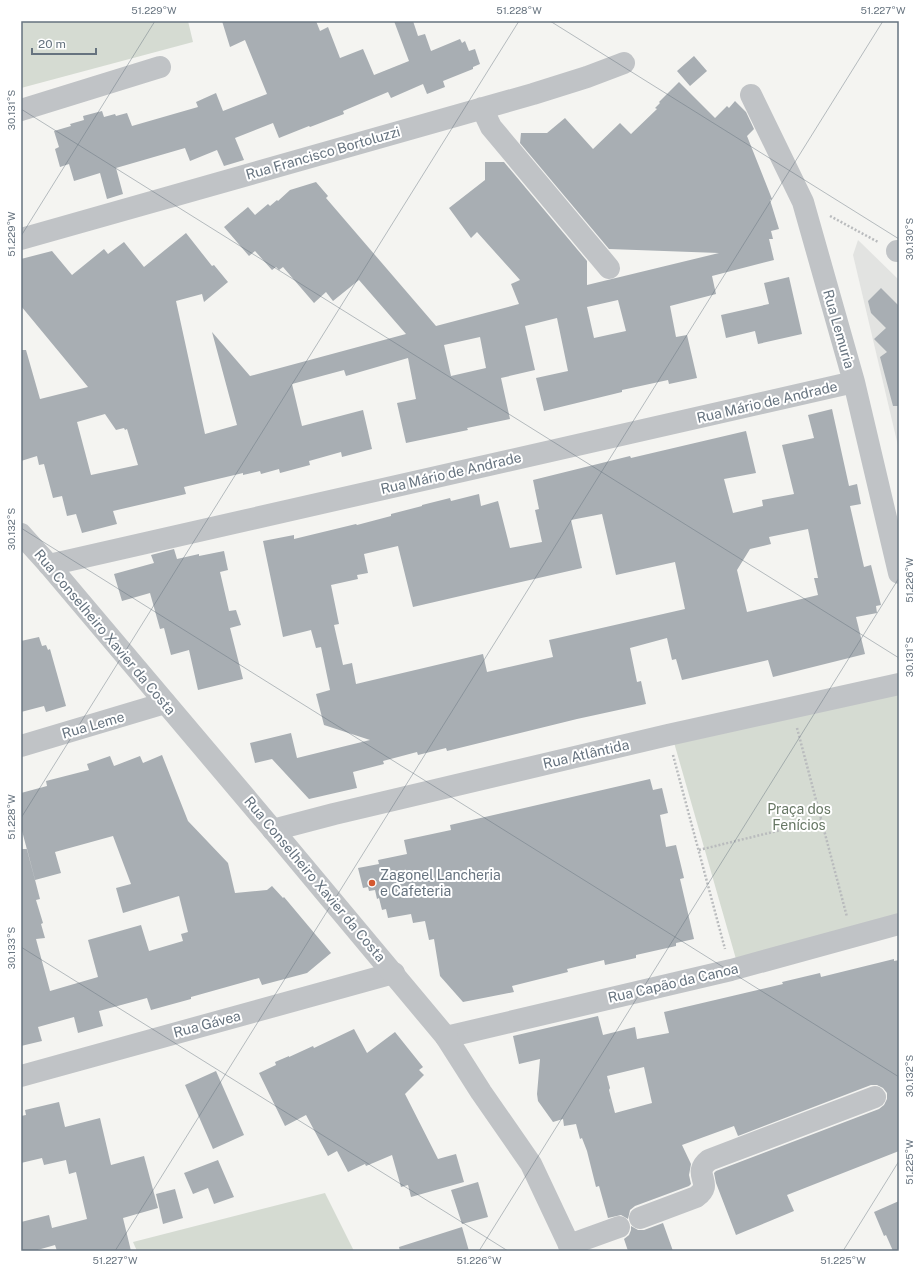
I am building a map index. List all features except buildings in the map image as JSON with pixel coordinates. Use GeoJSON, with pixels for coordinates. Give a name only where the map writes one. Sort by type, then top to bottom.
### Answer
{"type":"FeatureCollection","features":[{"type":"Feature","properties":{"kind":"street","name":"Rua Francisco Bortoluzzi"},"geometry":{"type":"LineString","coordinates":[[21,239],[482,108],[586,77],[624,63]]}},
{"type":"Feature","properties":{"kind":"street"},"geometry":{"type":"LineString","coordinates":[[21,110],[160,67]]}},
{"type":"Feature","properties":{"kind":"street","name":"Rua Lemuria"},"geometry":{"type":"LineString","coordinates":[[751,95],[803,202],[854,382],[899,573]]}},
{"type":"Feature","properties":{"kind":"street"},"geometry":{"type":"LineString","coordinates":[[482,108],[491,127],[609,268]]}},
{"type":"Feature","properties":{"kind":"street","name":"Rua Mário de Andrade"},"geometry":{"type":"LineString","coordinates":[[49,565],[854,382]]}},
{"type":"Feature","properties":{"kind":"street","name":"Rua Conselheiro Xavier da Costa"},"geometry":{"type":"LineString","coordinates":[[21,534],[49,565],[394,972],[446,1037],[481,1092],[531,1164],[571,1248]]}},
{"type":"Feature","properties":{"kind":"street","name":"Rua Atlântida"},"geometry":{"type":"LineString","coordinates":[[274,830],[334,814],[668,735],[899,684]]}},
{"type":"Feature","properties":{"kind":"street","name":"Rua Leme"},"geometry":{"type":"LineString","coordinates":[[21,746],[165,703]]}},
{"type":"Feature","properties":{"kind":"street","name":"Rua Capão da Canoa"},"geometry":{"type":"LineString","coordinates":[[446,1037],[731,970],[899,924]]}},
{"type":"Feature","properties":{"kind":"street","name":"Rua Gávea"},"geometry":{"type":"LineString","coordinates":[[21,1076],[394,972]]}},
{"type":"Feature","properties":{"kind":"street"},"geometry":{"type":"LineString","coordinates":[[640,1218],[696,1197],[701,1193],[704,1187],[701,1170],[704,1164],[709,1160],[875,1097]]}},
{"type":"Feature","properties":{"kind":"street"},"geometry":{"type":"LineString","coordinates":[[571,1248],[620,1227]]}},
{"type":"Feature","properties":{"kind":"path"},"geometry":{"type":"LineString","coordinates":[[803,202],[898,251]]}},
{"type":"Feature","properties":{"kind":"path"},"geometry":{"type":"LineString","coordinates":[[792,708],[852,937]]}},
{"type":"Feature","properties":{"kind":"path"},"geometry":{"type":"LineString","coordinates":[[668,735],[731,970]]}},
{"type":"Feature","properties":{"kind":"path"},"geometry":{"type":"LineString","coordinates":[[699,850],[822,820]]}},
{"type":"Feature","properties":{"kind":"shaded area"},"geometry":{"type":"Polygon","coordinates":[[[858,240],[899,280],[899,450],[853,255],[858,240]]]}},
{"type":"Feature","properties":{"kind":"green space"},"geometry":{"type":"Polygon","coordinates":[[[28,21],[188,21],[193,42],[21,88],[21,23],[28,21]]]}},
{"type":"Feature","properties":{"kind":"green space","name":"Praça dos Fenícios"},"geometry":{"type":"Polygon","coordinates":[[[899,691],[899,917],[736,959],[673,739],[899,691]]]}},
{"type":"Feature","properties":{"kind":"green space"},"geometry":{"type":"Polygon","coordinates":[[[325,1193],[354,1251],[137,1251],[133,1242],[325,1193]]]}},
{"type":"Feature","properties":{"kind":"place","name":"Zagonel Lancheria e Cafeteria"},"geometry":{"type":"Point","coordinates":[372,883]}}]}
